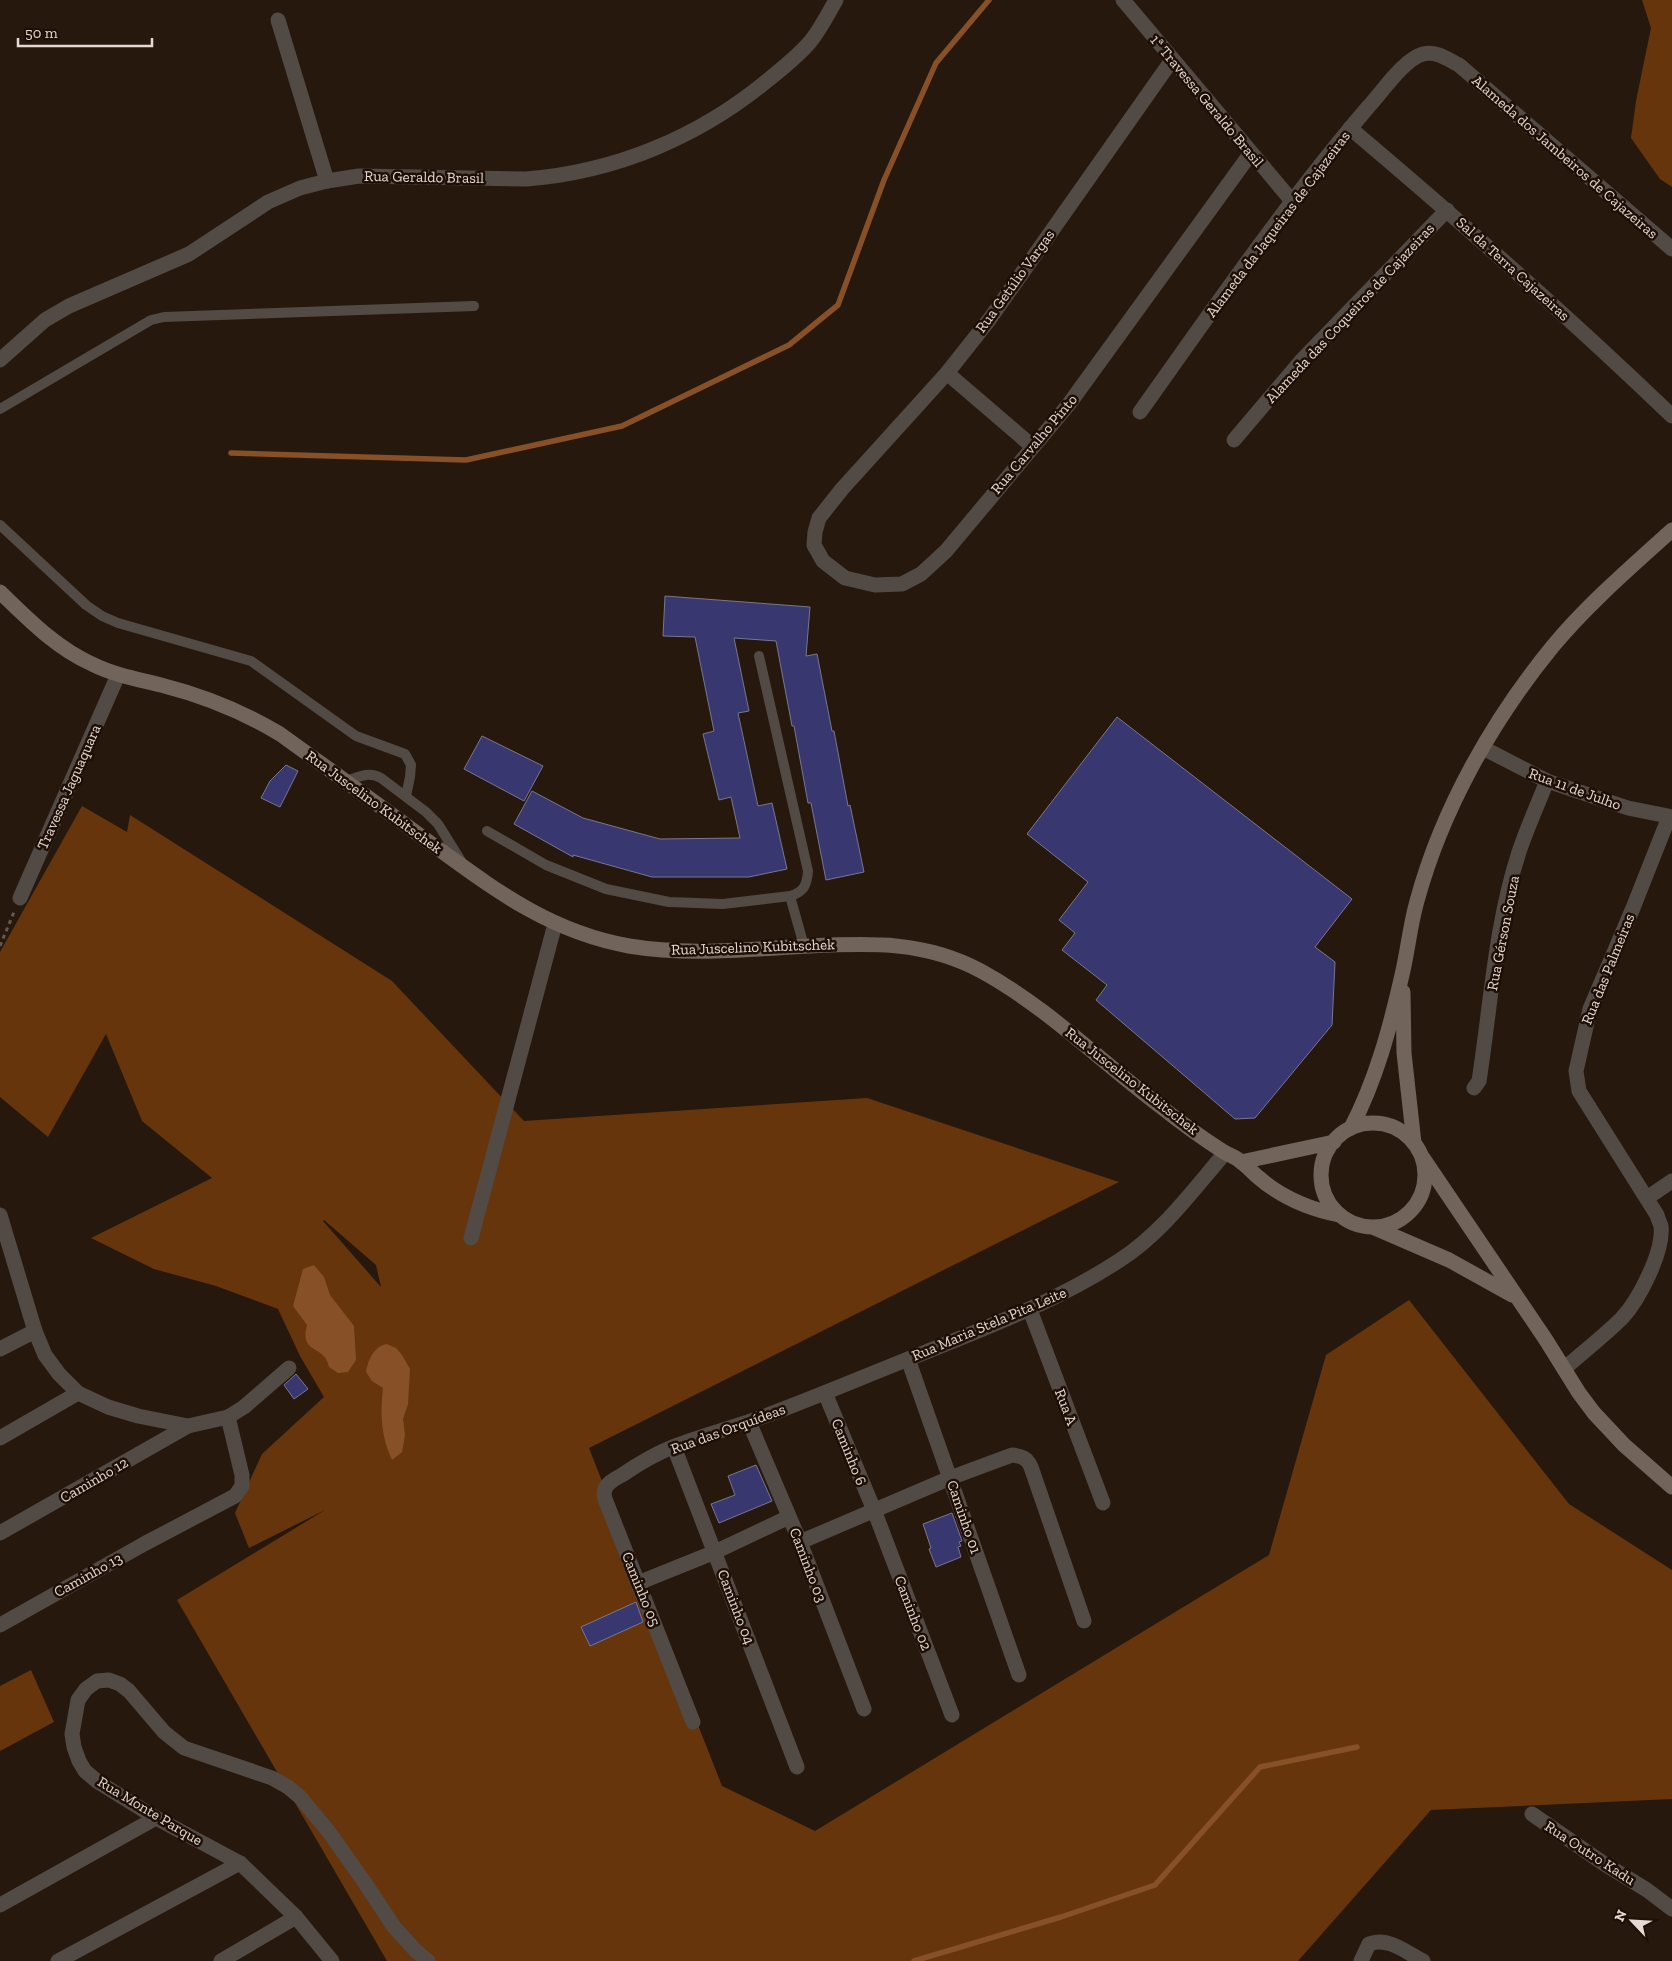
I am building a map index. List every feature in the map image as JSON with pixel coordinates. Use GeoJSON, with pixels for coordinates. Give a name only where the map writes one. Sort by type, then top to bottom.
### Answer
{"type":"FeatureCollection","features":[{"type":"Feature","properties":{"kind":"main road"},"geometry":{"type":"LineString","coordinates":[[1516,1298],[1449,1260],[1375,1228],[1356,1224],[1339,1215],[1329,1202],[1323,1188],[1322,1171],[1326,1156],[1334,1142],[1351,1128],[1366,1100],[1378,1068],[1402,973],[1408,934],[1430,859],[1448,813],[1483,748],[1521,688],[1554,645],[1593,603],[1672,530]]}},
{"type":"Feature","properties":{"kind":"main road","name":"Rua Juscelino Kubitschek"},"geometry":{"type":"LineString","coordinates":[[0,592],[54,641],[91,664],[118,675],[202,697],[239,711],[280,734],[496,891],[555,924],[629,946],[673,951],[706,952],[880,943],[909,946],[946,955],[981,971],[1053,1018],[1160,1107],[1225,1153],[1241,1162],[1259,1178],[1286,1197],[1319,1211],[1339,1215]]}},
{"type":"Feature","properties":{"kind":"main road"},"geometry":{"type":"LineString","coordinates":[[1402,973],[1404,1053],[1414,1142]]}},
{"type":"Feature","properties":{"kind":"main road"},"geometry":{"type":"LineString","coordinates":[[1351,1128],[1368,1124],[1385,1124],[1401,1131],[1414,1142],[1579,1393],[1604,1424],[1672,1487]]}},
{"type":"Feature","properties":{"kind":"main road"},"geometry":{"type":"LineString","coordinates":[[1241,1162],[1334,1142]]}},
{"type":"Feature","properties":{"kind":"main road"},"geometry":{"type":"LineString","coordinates":[[1375,1228],[1394,1223],[1402,1218],[1410,1212],[1421,1197],[1426,1178],[1423,1158]]}},
{"type":"Feature","properties":{"kind":"street","name":"Rua Geraldo Brasil"},"geometry":{"type":"LineString","coordinates":[[0,360],[45,320],[70,306],[189,254],[268,202],[300,188],[359,176],[383,175],[472,179],[549,177],[597,167],[644,153],[671,142],[731,109],[762,85],[811,42],[836,0]]}},
{"type":"Feature","properties":{"kind":"street","name":"1ª Travessa Geraldo Brasil"},"geometry":{"type":"LineString","coordinates":[[1123,0],[1292,201]]}},
{"type":"Feature","properties":{"kind":"street"},"geometry":{"type":"LineString","coordinates":[[278,20],[327,181]]}},
{"type":"Feature","properties":{"kind":"street","name":"Alameda da Jaqueiras de Cajazeiras"},"geometry":{"type":"LineString","coordinates":[[1140,412],[1292,201],[1350,128],[1408,62],[1423,54],[1438,54],[1459,65]]}},
{"type":"Feature","properties":{"kind":"street","name":"Rua Getúlio Vargas"},"geometry":{"type":"LineString","coordinates":[[842,489],[947,373],[988,320],[1172,60]]}},
{"type":"Feature","properties":{"kind":"street","name":"Alameda dos Jambeiros de Cajazeiras"},"geometry":{"type":"LineString","coordinates":[[1459,65],[1672,249]]}},
{"type":"Feature","properties":{"kind":"street","name":"Sal da Terra Cajazeiras"},"geometry":{"type":"LineString","coordinates":[[1350,128],[1447,210],[1598,345],[1672,416]]}},
{"type":"Feature","properties":{"kind":"street","name":"Rua Carvalho Pinto"},"geometry":{"type":"LineString","coordinates":[[842,489],[819,518],[815,532],[814,545],[823,561],[845,578],[875,585],[902,584],[921,574],[946,551],[1069,404],[1251,153]]}},
{"type":"Feature","properties":{"kind":"street","name":"Alameda das Coqueiros de Cajazeiras"},"geometry":{"type":"LineString","coordinates":[[1234,440],[1301,361],[1447,210]]}},
{"type":"Feature","properties":{"kind":"street"},"geometry":{"type":"LineString","coordinates":[[947,373],[1032,446]]}},
{"type":"Feature","properties":{"kind":"street","name":"Travessa Jaguaquara"},"geometry":{"type":"LineString","coordinates":[[20,898],[118,675]]}},
{"type":"Feature","properties":{"kind":"street","name":"Rua 11 de Julho"},"geometry":{"type":"LineString","coordinates":[[1483,748],[1547,781],[1628,808],[1670,817]]}},
{"type":"Feature","properties":{"kind":"street","name":"Rua Gérson Souza"},"geometry":{"type":"LineString","coordinates":[[1474,1088],[1479,1081],[1493,974],[1509,892],[1519,852],[1547,781]]}},
{"type":"Feature","properties":{"kind":"street","name":"Rua das Palmeiras"},"geometry":{"type":"LineString","coordinates":[[1564,1369],[1623,1316],[1646,1280],[1655,1260],[1660,1240],[1660,1226],[1647,1198],[1579,1091],[1576,1070],[1590,1009],[1670,817]]}},
{"type":"Feature","properties":{"kind":"street"},"geometry":{"type":"LineString","coordinates":[[471,1238],[555,924]]}},
{"type":"Feature","properties":{"kind":"street","name":"Rua Maria Stela Pita Leite"},"geometry":{"type":"LineString","coordinates":[[825,1393],[1030,1310],[1085,1282],[1122,1259],[1145,1241],[1172,1214],[1225,1153]]}},
{"type":"Feature","properties":{"kind":"street"},"geometry":{"type":"LineString","coordinates":[[1647,1198],[1672,1180]]}},
{"type":"Feature","properties":{"kind":"street"},"geometry":{"type":"LineString","coordinates":[[0,1215],[5,1252],[45,1355],[59,1374],[78,1393],[108,1407],[138,1416],[188,1426],[228,1417],[244,1407],[289,1368]]}},
{"type":"Feature","properties":{"kind":"street","name":"Rua A"},"geometry":{"type":"LineString","coordinates":[[1030,1310],[1103,1503]]}},
{"type":"Feature","properties":{"kind":"street"},"geometry":{"type":"LineString","coordinates":[[0,1349],[35,1331]]}},
{"type":"Feature","properties":{"kind":"street","name":"Caminho 01"},"geometry":{"type":"LineString","coordinates":[[908,1359],[1020,1676]]}},
{"type":"Feature","properties":{"kind":"street"},"geometry":{"type":"LineString","coordinates":[[0,1438],[78,1393]]}},
{"type":"Feature","properties":{"kind":"street","name":"Rua das Orquídeas"},"geometry":{"type":"LineString","coordinates":[[632,1468],[674,1447],[749,1422],[825,1393]]}},
{"type":"Feature","properties":{"kind":"street","name":"Caminho 6"},"geometry":{"type":"LineString","coordinates":[[825,1393],[874,1510]]}},
{"type":"Feature","properties":{"kind":"street","name":"Caminho 13"},"geometry":{"type":"LineString","coordinates":[[0,1625],[235,1496],[242,1486],[242,1475],[228,1417]]}},
{"type":"Feature","properties":{"kind":"street","name":"Caminho 03"},"geometry":{"type":"LineString","coordinates":[[749,1422],[790,1517],[864,1709]]}},
{"type":"Feature","properties":{"kind":"street","name":"Caminho 12"},"geometry":{"type":"LineString","coordinates":[[0,1533],[188,1426]]}},
{"type":"Feature","properties":{"kind":"street","name":"Caminho 04"},"geometry":{"type":"LineString","coordinates":[[674,1447],[797,1768]]}},
{"type":"Feature","properties":{"kind":"street"},"geometry":{"type":"LineString","coordinates":[[800,1542],[950,1478],[1012,1455],[1021,1456],[1028,1460],[1084,1621]]}},
{"type":"Feature","properties":{"kind":"street","name":"Caminho 05"},"geometry":{"type":"LineString","coordinates":[[632,1468],[606,1486],[603,1492],[693,1722]]}},
{"type":"Feature","properties":{"kind":"street","name":"Caminho 02"},"geometry":{"type":"LineString","coordinates":[[874,1510],[952,1715]]}},
{"type":"Feature","properties":{"kind":"street"},"geometry":{"type":"LineString","coordinates":[[638,1583],[715,1552],[790,1517]]}},
{"type":"Feature","properties":{"kind":"street","name":"Rua Monte Parque"},"geometry":{"type":"LineString","coordinates":[[332,1961],[296,1917],[240,1863],[156,1818],[98,1782],[85,1771],[79,1762],[74,1747],[74,1717],[78,1700],[86,1689],[97,1681],[109,1680],[120,1684],[129,1691],[164,1732],[184,1748],[272,1778],[300,1797],[330,1832],[394,1927],[428,1961]]}},
{"type":"Feature","properties":{"kind":"street","name":"Rua Outro Kadu"},"geometry":{"type":"LineString","coordinates":[[1532,1814],[1603,1864],[1648,1890],[1672,1909]]}},
{"type":"Feature","properties":{"kind":"street"},"geometry":{"type":"LineString","coordinates":[[0,1905],[156,1818]]}},
{"type":"Feature","properties":{"kind":"street"},"geometry":{"type":"LineString","coordinates":[[58,1961],[240,1863]]}},
{"type":"Feature","properties":{"kind":"street"},"geometry":{"type":"LineString","coordinates":[[221,1961],[296,1917]]}},
{"type":"Feature","properties":{"kind":"street"},"geometry":{"type":"LineString","coordinates":[[1361,1961],[1369,1944],[1376,1941],[1387,1942],[1423,1961]]}},
{"type":"Feature","properties":{"kind":"lane"},"geometry":{"type":"LineString","coordinates":[[0,409],[151,320],[164,317],[474,306]]}},
{"type":"Feature","properties":{"kind":"lane"},"geometry":{"type":"LineString","coordinates":[[0,525],[86,605],[102,616],[118,623],[251,661],[356,736],[405,754],[411,765],[406,796]]}},
{"type":"Feature","properties":{"kind":"lane"},"geometry":{"type":"LineString","coordinates":[[487,831],[546,865],[606,889],[669,902],[723,904],[798,894],[803,889],[807,880],[808,871],[759,656]]}},
{"type":"Feature","properties":{"kind":"lane"},"geometry":{"type":"LineString","coordinates":[[346,781],[368,774],[375,775],[406,796],[438,824],[464,866]]}},
{"type":"Feature","properties":{"kind":"lane"},"geometry":{"type":"LineString","coordinates":[[790,896],[804,946]]}},
{"type":"Feature","properties":{"kind":"path"},"geometry":{"type":"LineString","coordinates":[[0,946],[20,898]]}},
{"type":"Feature","properties":{"kind":"shaded area"},"geometry":{"type":"Polygon","coordinates":[[[1642,0],[1672,0],[1672,187],[1660,179],[1631,138],[1636,101],[1651,28],[1642,0]]]}},
{"type":"Feature","properties":{"kind":"shaded area"},"geometry":{"type":"Polygon","coordinates":[[[82,806],[127,832],[130,815],[392,981],[524,1121],[867,1098],[1119,1182],[589,1448],[722,1786],[815,1831],[1269,1555],[1326,1355],[1409,1300],[1569,1504],[1672,1570],[1672,1799],[1431,1810],[1298,1961],[387,1961],[177,1600],[325,1510],[249,1548],[235,1513],[262,1454],[324,1397],[300,1356],[278,1309],[216,1286],[154,1269],[91,1238],[212,1178],[142,1121],[106,1034],[48,1137],[0,1097],[0,952],[82,806]],[[324,1220],[323,1221],[381,1287],[376,1265],[324,1220]]]}},
{"type":"Feature","properties":{"kind":"shaded area"},"geometry":{"type":"Polygon","coordinates":[[[314,1265],[324,1277],[330,1295],[354,1326],[356,1360],[348,1372],[338,1373],[329,1367],[323,1355],[309,1345],[305,1334],[307,1325],[293,1306],[303,1269],[314,1265]]]}},
{"type":"Feature","properties":{"kind":"shaded area"},"geometry":{"type":"Polygon","coordinates":[[[387,1344],[396,1348],[410,1369],[408,1404],[403,1419],[405,1435],[402,1452],[392,1460],[382,1425],[383,1388],[372,1381],[366,1372],[372,1354],[382,1345],[387,1344]]]}},
{"type":"Feature","properties":{"kind":"shaded area"},"geometry":{"type":"Polygon","coordinates":[[[31,1670],[54,1722],[0,1751],[0,1686],[31,1670]]]}},
{"type":"Feature","properties":{"kind":"building"},"geometry":{"type":"Polygon","coordinates":[[[665,596],[810,607],[806,656],[817,654],[848,806],[850,805],[864,872],[826,880],[811,803],[808,803],[776,641],[734,638],[749,711],[738,713],[758,806],[772,803],[787,869],[749,877],[652,877],[573,855],[573,857],[514,824],[532,791],[583,818],[660,839],[740,838],[731,797],[719,800],[703,734],[714,731],[695,637],[663,636],[665,596]]]}},
{"type":"Feature","properties":{"kind":"building"},"geometry":{"type":"Polygon","coordinates":[[[1117,717],[1352,899],[1315,947],[1335,962],[1332,1025],[1255,1118],[1235,1119],[1096,1000],[1107,985],[1062,950],[1075,933],[1059,920],[1088,882],[1027,834],[1117,717]]]}},
{"type":"Feature","properties":{"kind":"building"},"geometry":{"type":"Polygon","coordinates":[[[482,736],[543,766],[524,801],[464,769],[482,736]]]}},
{"type":"Feature","properties":{"kind":"building"},"geometry":{"type":"Polygon","coordinates":[[[286,765],[298,771],[280,807],[261,798],[270,781],[286,765]]]}},
{"type":"Feature","properties":{"kind":"building"},"geometry":{"type":"Polygon","coordinates":[[[296,1374],[308,1389],[294,1399],[284,1385],[296,1374]]]}},
{"type":"Feature","properties":{"kind":"building"},"geometry":{"type":"Polygon","coordinates":[[[756,1465],[772,1501],[719,1523],[711,1504],[735,1495],[728,1476],[756,1465]]]}},
{"type":"Feature","properties":{"kind":"building"},"geometry":{"type":"Polygon","coordinates":[[[952,1513],[962,1541],[959,1542],[961,1546],[958,1547],[961,1557],[936,1567],[923,1524],[952,1513]]]}},
{"type":"Feature","properties":{"kind":"building"},"geometry":{"type":"Polygon","coordinates":[[[636,1602],[643,1622],[590,1646],[581,1627],[636,1602]]]}},
{"type":"Feature","properties":{"kind":"waterway"},"geometry":{"type":"LineString","coordinates":[[231,453],[466,460],[622,426],[789,345],[838,305],[884,180],[936,63],[989,0]]}},
{"type":"Feature","properties":{"kind":"waterway"},"geometry":{"type":"LineString","coordinates":[[914,1961],[1061,1917],[1155,1885],[1260,1767],[1357,1747]]}}]}
